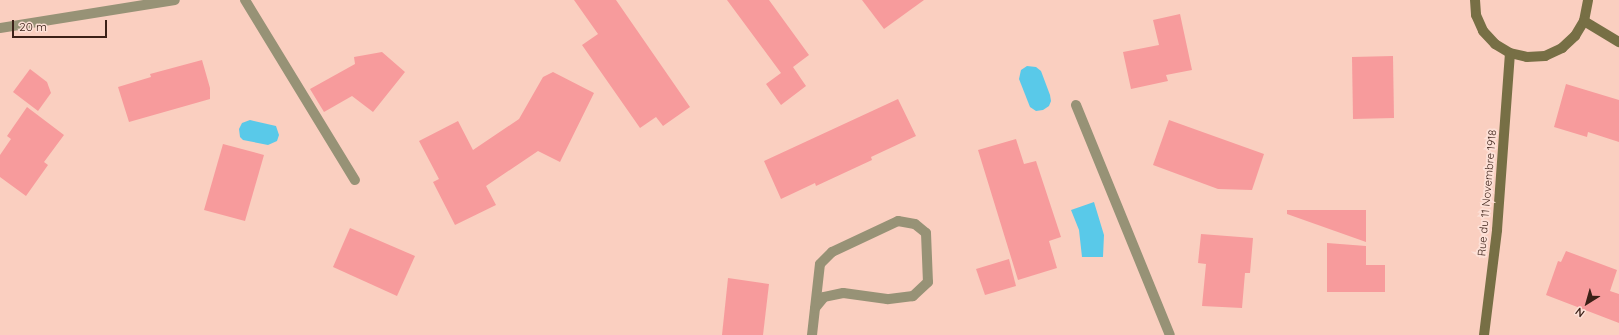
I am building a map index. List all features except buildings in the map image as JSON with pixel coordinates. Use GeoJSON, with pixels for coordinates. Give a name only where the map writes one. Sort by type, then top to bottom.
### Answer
{"type":"FeatureCollection","features":[{"type":"Feature","properties":{"kind":"street"},"geometry":{"type":"LineString","coordinates":[[0,28],[175,0]]}},
{"type":"Feature","properties":{"kind":"street"},"geometry":{"type":"LineString","coordinates":[[245,0],[355,180]]}},
{"type":"Feature","properties":{"kind":"street"},"geometry":{"type":"LineString","coordinates":[[1474,0],[1476,15],[1483,31],[1495,44],[1510,53],[1527,57],[1545,56],[1562,48],[1571,40],[1584,21],[1588,0]]}},
{"type":"Feature","properties":{"kind":"street"},"geometry":{"type":"LineString","coordinates":[[1584,21],[1619,42]]}},
{"type":"Feature","properties":{"kind":"street","name":"Rue du 11 Novembre 1918"},"geometry":{"type":"LineString","coordinates":[[1484,335],[1497,230],[1510,53]]}},
{"type":"Feature","properties":{"kind":"street"},"geometry":{"type":"LineString","coordinates":[[1076,105],[1170,335]]}},
{"type":"Feature","properties":{"kind":"street"},"geometry":{"type":"LineString","coordinates":[[812,335],[815,308],[820,264],[832,252],[898,221],[915,224],[926,233],[928,282],[913,296],[886,299],[844,293],[824,297],[815,308]]}},
{"type":"Feature","properties":{"kind":"water"},"geometry":{"type":"Polygon","coordinates":[[[1027,66],[1036,67],[1041,71],[1050,95],[1051,101],[1049,106],[1043,110],[1036,111],[1030,107],[1019,79],[1021,70],[1027,66]]]}},
{"type":"Feature","properties":{"kind":"water"},"geometry":{"type":"Polygon","coordinates":[[[250,120],[276,126],[279,135],[277,141],[268,145],[243,140],[240,137],[239,129],[242,123],[250,120]]]}},
{"type":"Feature","properties":{"kind":"water"},"geometry":{"type":"Polygon","coordinates":[[[1094,202],[1104,235],[1103,257],[1082,257],[1079,230],[1071,210],[1094,202]]]}}]}
